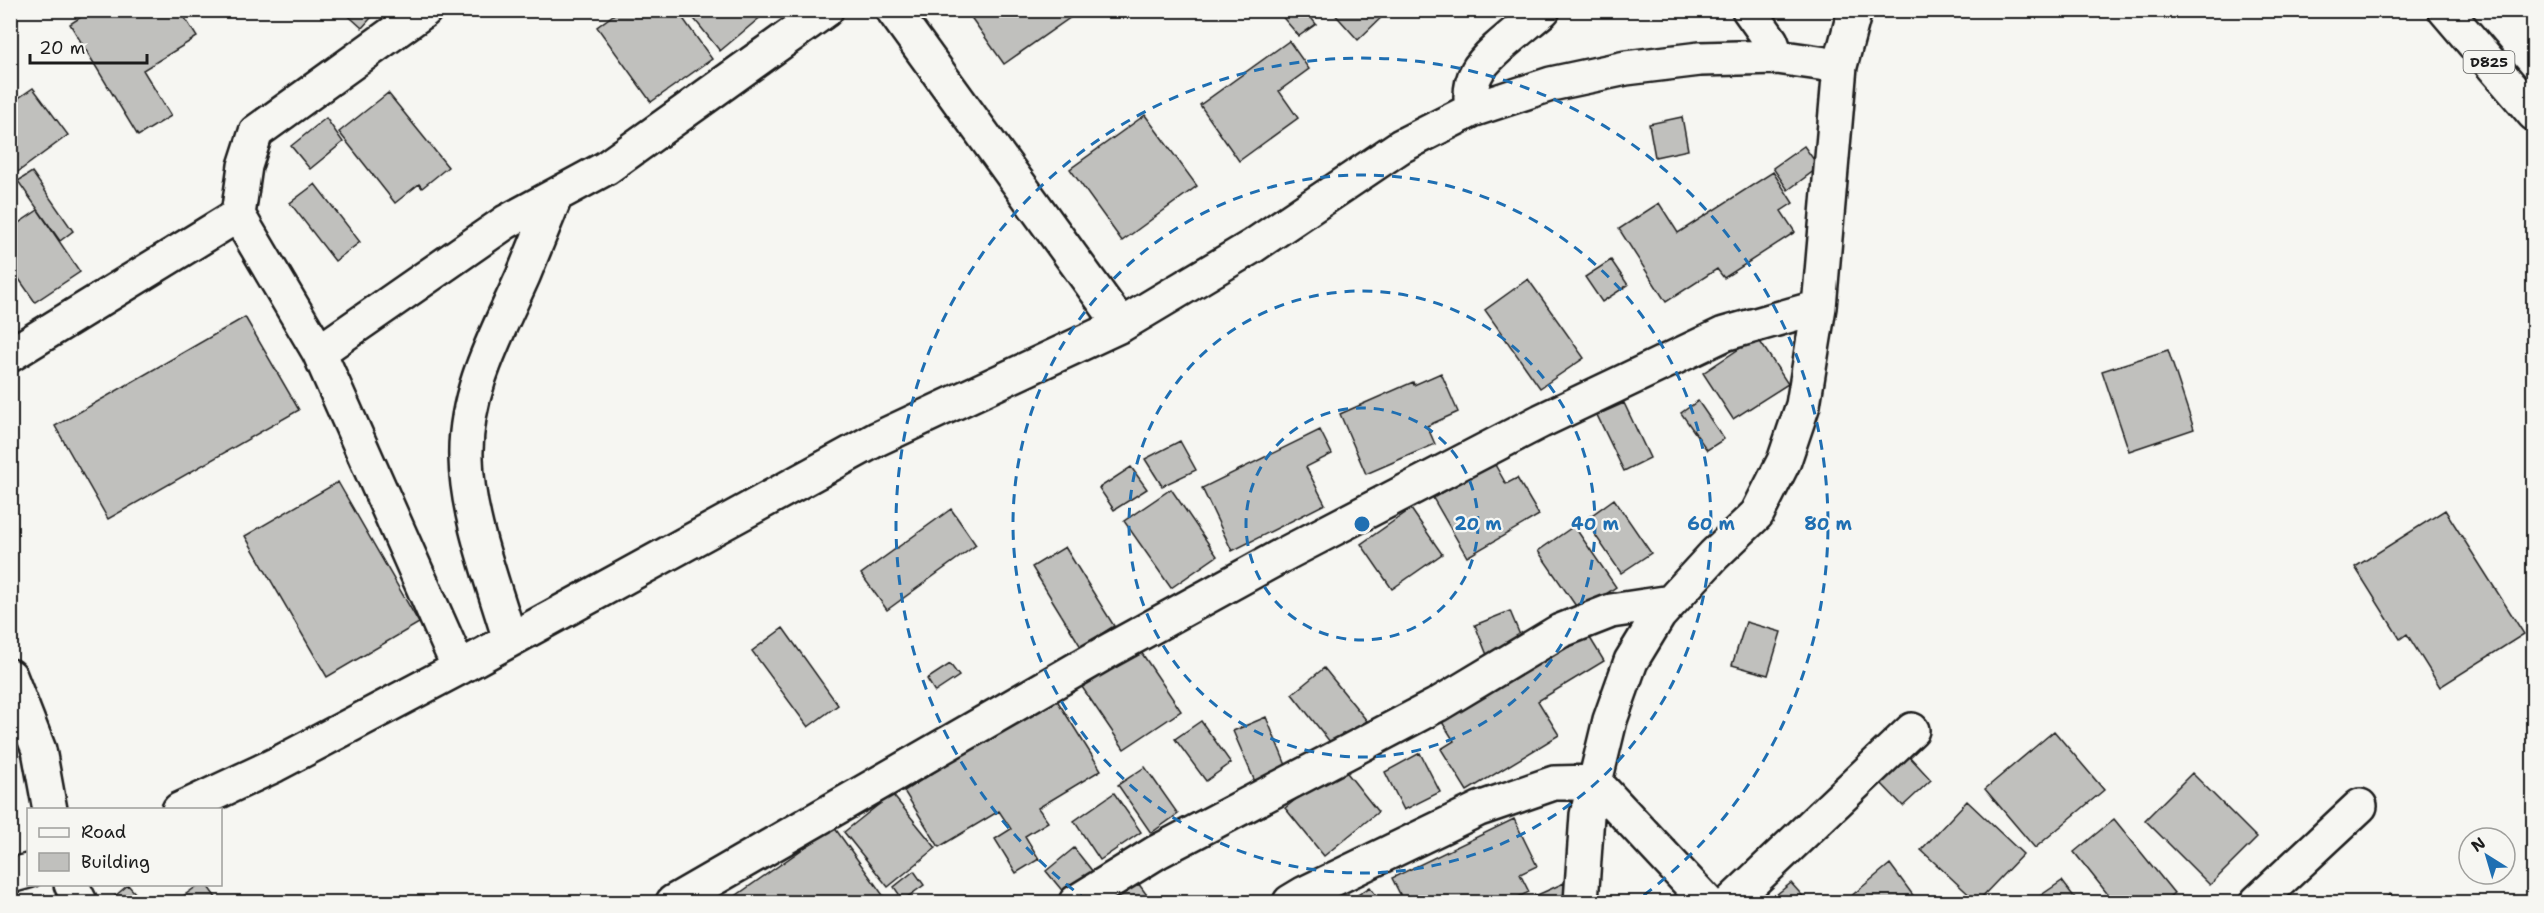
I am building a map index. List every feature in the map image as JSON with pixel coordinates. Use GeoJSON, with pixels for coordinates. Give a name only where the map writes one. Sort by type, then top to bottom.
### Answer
{"type":"FeatureCollection","features":[{"type":"Feature","properties":{"kind":"main road"},"geometry":{"type":"LineString","coordinates":[[425,10],[256,132],[245,166],[238,215],[319,352],[459,668]]}},
{"type":"Feature","properties":{"kind":"main road"},"geometry":{"type":"LineString","coordinates":[[319,352],[506,222],[606,168],[826,10]]}},
{"type":"Feature","properties":{"kind":"main road"},"geometry":{"type":"LineString","coordinates":[[893,10],[1121,325]]}},
{"type":"Feature","properties":{"kind":"main road"},"geometry":{"type":"LineString","coordinates":[[1472,110],[1470,96],[1472,84],[1484,62],[1543,10]]}},
{"type":"Feature","properties":{"kind":"main road"},"geometry":{"type":"LineString","coordinates":[[1749,10],[1771,41],[1778,57]]}},
{"type":"Feature","properties":{"kind":"main road"},"geometry":{"type":"LineString","coordinates":[[1581,903],[1587,815],[1610,720],[1631,661],[1659,615],[1714,555],[1757,514],[1778,472],[1803,405],[1819,307],[1840,66],[1855,10]]}},
{"type":"Feature","properties":{"kind":"main road","name":"D825"},"geometry":{"type":"LineString","coordinates":[[2445,10],[2534,114]]}},
{"type":"Feature","properties":{"kind":"main road"},"geometry":{"type":"LineString","coordinates":[[183,808],[275,765],[459,668],[877,439],[1121,325],[1253,246],[1401,146],[1472,110],[1551,84],[1626,68],[1700,59],[1778,57],[1840,66]]}},
{"type":"Feature","properties":{"kind":"main road"},"geometry":{"type":"LineString","coordinates":[[510,640],[472,509],[466,457],[471,399],[494,337],[556,195]]}},
{"type":"Feature","properties":{"kind":"main road"},"geometry":{"type":"LineString","coordinates":[[10,355],[238,215]]}},
{"type":"Feature","properties":{"kind":"main road"},"geometry":{"type":"LineString","coordinates":[[673,903],[1110,650],[1281,556],[1552,416],[1724,334],[1819,307]]}},
{"type":"Feature","properties":{"kind":"main road"},"geometry":{"type":"LineString","coordinates":[[1076,903],[1157,852],[1307,772],[1371,742],[1560,631],[1611,611],[1671,602]]}},
{"type":"Feature","properties":{"kind":"main road"},"geometry":{"type":"LineString","coordinates":[[10,676],[39,750],[50,808]]}},
{"type":"Feature","properties":{"kind":"main road"},"geometry":{"type":"LineString","coordinates":[[1731,903],[1912,730]]}},
{"type":"Feature","properties":{"kind":"main road"},"geometry":{"type":"LineString","coordinates":[[1290,903],[1305,893],[1479,809],[1554,783],[1595,782],[1707,903]]}},
{"type":"Feature","properties":{"kind":"main road"},"geometry":{"type":"LineString","coordinates":[[2257,903],[2360,806]]}},
{"type":"Feature","properties":{"kind":"main road"},"geometry":{"type":"LineString","coordinates":[[10,876],[27,871]]}},
{"type":"Feature","properties":{"kind":"main road"},"geometry":{"type":"LineString","coordinates":[[72,886],[80,903]]}},
{"type":"Feature","properties":{"kind":"building"},"geometry":{"type":"Polygon","coordinates":[[[92,10],[180,10],[197,37],[143,70],[171,116],[138,136],[70,24],[92,10]]]}},
{"type":"Feature","properties":{"kind":"building"},"geometry":{"type":"Polygon","coordinates":[[[342,10],[378,10],[362,28],[342,10]]]}},
{"type":"Feature","properties":{"kind":"building"},"geometry":{"type":"Polygon","coordinates":[[[620,10],[677,10],[712,59],[651,102],[597,27],[620,10]]]}},
{"type":"Feature","properties":{"kind":"building"},"geometry":{"type":"Polygon","coordinates":[[[687,10],[769,10],[720,51],[687,10]]]}},
{"type":"Feature","properties":{"kind":"building"},"geometry":{"type":"Polygon","coordinates":[[[971,10],[1081,10],[1004,64],[968,13],[971,10]]]}},
{"type":"Feature","properties":{"kind":"building"},"geometry":{"type":"Polygon","coordinates":[[[1282,10],[1305,10],[1316,24],[1299,36],[1279,13],[1282,10]]]}},
{"type":"Feature","properties":{"kind":"building"},"geometry":{"type":"Polygon","coordinates":[[[1331,10],[1389,10],[1358,40],[1331,10]]]}},
{"type":"Feature","properties":{"kind":"building"},"geometry":{"type":"Polygon","coordinates":[[[1289,41],[1309,69],[1279,91],[1298,118],[1239,161],[1200,105],[1289,41]]]}},
{"type":"Feature","properties":{"kind":"building"},"geometry":{"type":"Polygon","coordinates":[[[33,88],[68,135],[15,174],[10,167],[10,104],[33,88]]]}},
{"type":"Feature","properties":{"kind":"building"},"geometry":{"type":"Polygon","coordinates":[[[388,93],[448,167],[422,188],[419,184],[395,203],[339,132],[388,93]]]}},
{"type":"Feature","properties":{"kind":"building"},"geometry":{"type":"Polygon","coordinates":[[[1145,115],[1197,186],[1122,241],[1070,169],[1145,115]]]}},
{"type":"Feature","properties":{"kind":"building"},"geometry":{"type":"Polygon","coordinates":[[[1682,117],[1688,150],[1655,157],[1649,124],[1682,117]]]}},
{"type":"Feature","properties":{"kind":"building"},"geometry":{"type":"Polygon","coordinates":[[[326,118],[343,142],[310,169],[291,146],[326,118]]]}},
{"type":"Feature","properties":{"kind":"building"},"geometry":{"type":"Polygon","coordinates":[[[1804,146],[1819,167],[1788,190],[1773,168],[1804,146]]]}},
{"type":"Feature","properties":{"kind":"building"},"geometry":{"type":"Polygon","coordinates":[[[32,172],[73,231],[60,241],[18,181],[32,172]]]}},
{"type":"Feature","properties":{"kind":"building"},"geometry":{"type":"Polygon","coordinates":[[[1773,172],[1793,203],[1781,211],[1795,232],[1724,278],[1717,269],[1666,302],[1619,229],[1659,203],[1678,233],[1773,172]]]}},
{"type":"Feature","properties":{"kind":"building"},"geometry":{"type":"Polygon","coordinates":[[[315,184],[360,242],[335,261],[290,203],[315,184]]]}},
{"type":"Feature","properties":{"kind":"building"},"geometry":{"type":"Polygon","coordinates":[[[38,210],[80,272],[35,302],[10,266],[10,229],[38,210]]]}},
{"type":"Feature","properties":{"kind":"building"},"geometry":{"type":"Polygon","coordinates":[[[1611,260],[1628,285],[1602,302],[1585,277],[1611,260]]]}},
{"type":"Feature","properties":{"kind":"building"},"geometry":{"type":"Polygon","coordinates":[[[1528,279],[1584,358],[1540,388],[1485,310],[1528,279]]]}},
{"type":"Feature","properties":{"kind":"building"},"geometry":{"type":"Polygon","coordinates":[[[245,317],[299,410],[108,519],[55,426],[245,317]]]}},
{"type":"Feature","properties":{"kind":"building"},"geometry":{"type":"Polygon","coordinates":[[[1757,337],[1788,384],[1733,419],[1703,373],[1757,337]]]}},
{"type":"Feature","properties":{"kind":"building"},"geometry":{"type":"Polygon","coordinates":[[[2168,350],[2194,429],[2129,451],[2102,371],[2168,350]]]}},
{"type":"Feature","properties":{"kind":"building"},"geometry":{"type":"Polygon","coordinates":[[[1441,373],[1458,412],[1427,426],[1435,444],[1366,474],[1340,414],[1413,382],[1414,385],[1441,373]]]}},
{"type":"Feature","properties":{"kind":"building"},"geometry":{"type":"Polygon","coordinates":[[[1698,401],[1724,439],[1707,450],[1681,413],[1698,401]]]}},
{"type":"Feature","properties":{"kind":"building"},"geometry":{"type":"Polygon","coordinates":[[[1624,403],[1650,458],[1624,471],[1597,415],[1624,403]]]}},
{"type":"Feature","properties":{"kind":"building"},"geometry":{"type":"Polygon","coordinates":[[[1320,430],[1332,454],[1306,467],[1325,504],[1232,551],[1202,488],[1320,430]]]}},
{"type":"Feature","properties":{"kind":"building"},"geometry":{"type":"Polygon","coordinates":[[[1180,441],[1196,470],[1162,486],[1145,459],[1180,441]]]}},
{"type":"Feature","properties":{"kind":"building"},"geometry":{"type":"Polygon","coordinates":[[[1494,463],[1506,484],[1517,478],[1539,515],[1467,557],[1433,498],[1494,463]]]}},
{"type":"Feature","properties":{"kind":"building"},"geometry":{"type":"Polygon","coordinates":[[[1131,467],[1147,489],[1114,510],[1099,488],[1131,467]]]}},
{"type":"Feature","properties":{"kind":"building"},"geometry":{"type":"Polygon","coordinates":[[[338,482],[419,623],[327,677],[245,536],[338,482]]]}},
{"type":"Feature","properties":{"kind":"building"},"geometry":{"type":"Polygon","coordinates":[[[1171,489],[1217,556],[1171,588],[1124,521],[1171,489]]]}},
{"type":"Feature","properties":{"kind":"building"},"geometry":{"type":"Polygon","coordinates":[[[1614,499],[1651,553],[1621,573],[1585,520],[1614,499]]]}},
{"type":"Feature","properties":{"kind":"building"},"geometry":{"type":"Polygon","coordinates":[[[951,509],[976,545],[887,610],[861,574],[951,509]]]}},
{"type":"Feature","properties":{"kind":"building"},"geometry":{"type":"Polygon","coordinates":[[[1411,509],[1442,554],[1392,589],[1361,544],[1411,509]]]}},
{"type":"Feature","properties":{"kind":"building"},"geometry":{"type":"Polygon","coordinates":[[[2445,510],[2524,634],[2440,687],[2407,634],[2400,639],[2355,567],[2445,510]]]}},
{"type":"Feature","properties":{"kind":"building"},"geometry":{"type":"Polygon","coordinates":[[[1574,526],[1616,587],[1580,612],[1538,551],[1574,526]]]}},
{"type":"Feature","properties":{"kind":"building"},"geometry":{"type":"Polygon","coordinates":[[[1065,547],[1114,626],[1081,647],[1032,567],[1065,547]]]}},
{"type":"Feature","properties":{"kind":"building"},"geometry":{"type":"Polygon","coordinates":[[[1510,611],[1522,640],[1487,655],[1475,625],[1510,611]]]}},
{"type":"Feature","properties":{"kind":"building"},"geometry":{"type":"Polygon","coordinates":[[[1746,622],[1781,632],[1768,675],[1732,665],[1746,622]]]}},
{"type":"Feature","properties":{"kind":"building"},"geometry":{"type":"Polygon","coordinates":[[[783,628],[838,705],[808,727],[752,651],[783,628]]]}},
{"type":"Feature","properties":{"kind":"building"},"geometry":{"type":"Polygon","coordinates":[[[1587,633],[1604,661],[1538,701],[1559,735],[1467,791],[1441,749],[1454,741],[1442,722],[1587,633]]]}},
{"type":"Feature","properties":{"kind":"building"},"geometry":{"type":"Polygon","coordinates":[[[1139,649],[1181,711],[1124,749],[1082,687],[1139,649]]]}},
{"type":"Feature","properties":{"kind":"building"},"geometry":{"type":"Polygon","coordinates":[[[950,664],[959,676],[935,692],[927,679],[950,664]]]}},
{"type":"Feature","properties":{"kind":"building"},"geometry":{"type":"Polygon","coordinates":[[[1324,668],[1367,721],[1334,747],[1292,694],[1324,668]]]}},
{"type":"Feature","properties":{"kind":"building"},"geometry":{"type":"Polygon","coordinates":[[[1055,697],[1101,770],[1038,808],[1048,822],[1025,836],[1039,859],[1016,873],[995,839],[1011,829],[999,811],[939,847],[904,791],[1055,697]]]}},
{"type":"Feature","properties":{"kind":"building"},"geometry":{"type":"Polygon","coordinates":[[[1266,717],[1288,770],[1256,784],[1233,731],[1266,717]]]}},
{"type":"Feature","properties":{"kind":"building"},"geometry":{"type":"Polygon","coordinates":[[[1201,721],[1231,763],[1206,781],[1175,739],[1201,721]]]}},
{"type":"Feature","properties":{"kind":"building"},"geometry":{"type":"Polygon","coordinates":[[[2054,731],[2104,790],[2035,848],[1985,789],[2054,731]]]}},
{"type":"Feature","properties":{"kind":"building"},"geometry":{"type":"Polygon","coordinates":[[[1420,753],[1440,792],[1404,810],[1385,772],[1420,753]]]}},
{"type":"Feature","properties":{"kind":"building"},"geometry":{"type":"Polygon","coordinates":[[[1909,756],[1931,780],[1903,806],[1880,782],[1909,756]]]}},
{"type":"Feature","properties":{"kind":"building"},"geometry":{"type":"Polygon","coordinates":[[[1340,764],[1378,812],[1324,856],[1285,808],[1340,764]]]}},
{"type":"Feature","properties":{"kind":"building"},"geometry":{"type":"Polygon","coordinates":[[[1145,767],[1178,814],[1151,833],[1118,785],[1145,767]]]}},
{"type":"Feature","properties":{"kind":"building"},"geometry":{"type":"Polygon","coordinates":[[[2192,773],[2257,838],[2210,885],[2145,820],[2192,773]]]}},
{"type":"Feature","properties":{"kind":"building"},"geometry":{"type":"Polygon","coordinates":[[[1114,793],[1141,832],[1100,860],[1074,821],[1114,793]]]}},
{"type":"Feature","properties":{"kind":"building"},"geometry":{"type":"Polygon","coordinates":[[[892,794],[936,848],[888,887],[844,832],[892,794]]]}},
{"type":"Feature","properties":{"kind":"building"},"geometry":{"type":"Polygon","coordinates":[[[1967,801],[2023,854],[1977,902],[1921,850],[1967,801]]]}},
{"type":"Feature","properties":{"kind":"building"},"geometry":{"type":"Polygon","coordinates":[[[1514,819],[1537,866],[1520,874],[1529,892],[1508,902],[1404,902],[1392,878],[1514,819]]]}},
{"type":"Feature","properties":{"kind":"building"},"geometry":{"type":"Polygon","coordinates":[[[2114,819],[2174,893],[2163,902],[2114,902],[2074,852],[2114,819]]]}},
{"type":"Feature","properties":{"kind":"building"},"geometry":{"type":"Polygon","coordinates":[[[834,827],[885,898],[879,902],[727,902],[834,827]]]}},
{"type":"Feature","properties":{"kind":"building"},"geometry":{"type":"Polygon","coordinates":[[[1074,848],[1093,872],[1065,894],[1046,871],[1074,848]]]}},
{"type":"Feature","properties":{"kind":"building"},"geometry":{"type":"Polygon","coordinates":[[[1890,864],[1918,902],[1844,902],[1890,864]]]}},
{"type":"Feature","properties":{"kind":"building"},"geometry":{"type":"Polygon","coordinates":[[[914,871],[924,885],[903,900],[894,887],[914,871]]]}},
{"type":"Feature","properties":{"kind":"building"},"geometry":{"type":"Polygon","coordinates":[[[2062,881],[2078,902],[2031,902],[2062,881]]]}},
{"type":"Feature","properties":{"kind":"building"},"geometry":{"type":"Polygon","coordinates":[[[1138,883],[1152,902],[1110,902],[1138,883]]]}},
{"type":"Feature","properties":{"kind":"building"},"geometry":{"type":"Polygon","coordinates":[[[1564,883],[1572,902],[1535,902],[1533,897],[1564,883]]]}},
{"type":"Feature","properties":{"kind":"building"},"geometry":{"type":"Polygon","coordinates":[[[1791,883],[1808,902],[1774,902],[1771,899],[1791,883]]]}},
{"type":"Feature","properties":{"kind":"building"},"geometry":{"type":"Polygon","coordinates":[[[129,886],[143,902],[108,902],[129,886]]]}},
{"type":"Feature","properties":{"kind":"building"},"geometry":{"type":"Polygon","coordinates":[[[197,886],[207,886],[219,902],[175,902],[197,886]]]}},
{"type":"Feature","properties":{"kind":"building"},"geometry":{"type":"Polygon","coordinates":[[[1370,887],[1381,902],[1347,902],[1370,887]]]}},
{"type":"Feature","properties":{"kind":"building"},"geometry":{"type":"Polygon","coordinates":[[[2390,894],[2398,902],[2381,902],[2390,894]]]}},
{"type":"Feature","properties":{"kind":"building"},"geometry":{"type":"Polygon","coordinates":[[[999,896],[1004,902],[990,902],[999,896]]]}}]}
